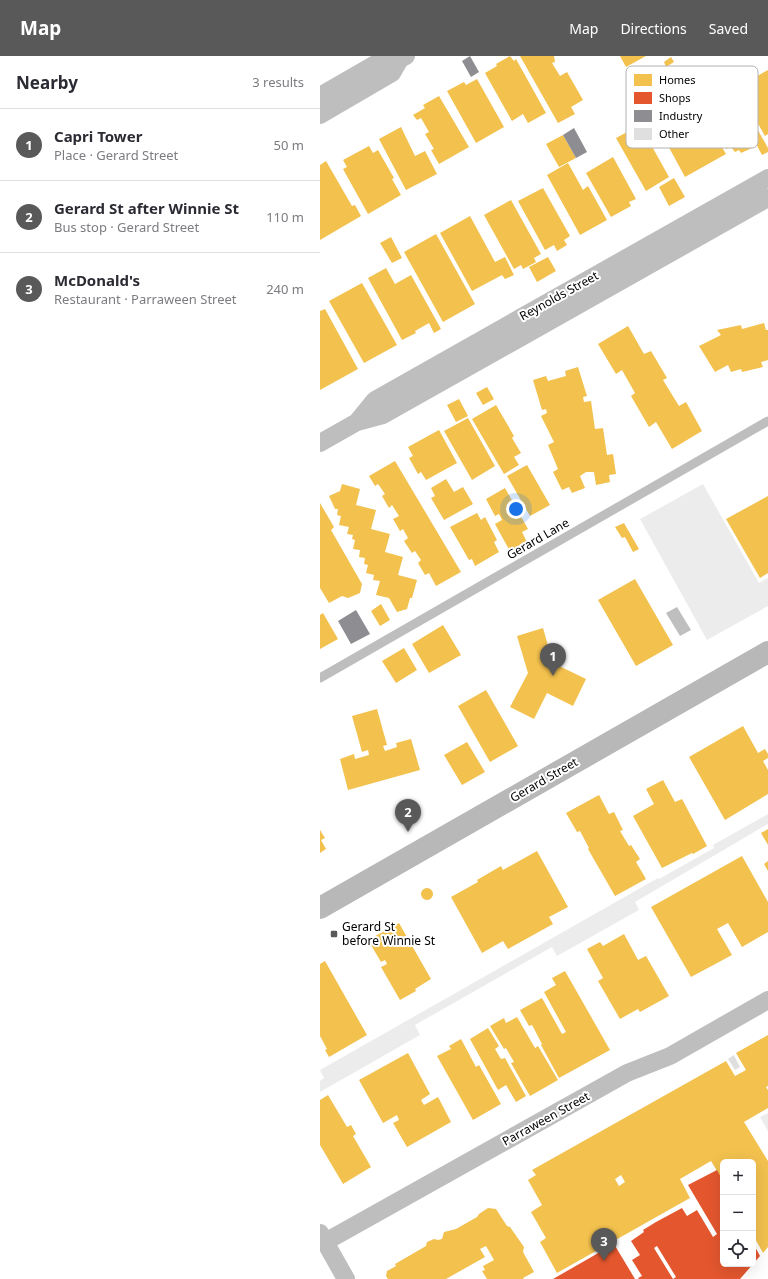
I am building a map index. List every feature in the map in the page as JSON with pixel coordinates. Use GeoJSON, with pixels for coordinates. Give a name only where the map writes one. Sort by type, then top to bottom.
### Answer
{"type":"FeatureCollection","features":[{"type":"Feature","properties":{"kind":"main road","name":"Gerard Street"},"geometry":{"type":"LineString","coordinates":[[320,908],[768,652]]}},
{"type":"Feature","properties":{"kind":"street"},"geometry":{"type":"LineString","coordinates":[[320,96],[384,60],[403,58]]}},
{"type":"Feature","properties":{"kind":"street"},"geometry":{"type":"LineString","coordinates":[[320,115],[392,73],[403,58]]}},
{"type":"Feature","properties":{"kind":"street","name":"Reynolds Street"},"geometry":{"type":"LineString","coordinates":[[357,422],[375,400],[768,178]]}},
{"type":"Feature","properties":{"kind":"street","name":"Reynolds Street"},"geometry":{"type":"LineString","coordinates":[[320,444],[357,422],[383,415],[768,198]]}},
{"type":"Feature","properties":{"kind":"street","name":"Parraween Street"},"geometry":{"type":"LineString","coordinates":[[323,1238],[627,1073],[670,1056],[768,1000]]}},
{"type":"Feature","properties":{"kind":"street"},"geometry":{"type":"LineString","coordinates":[[323,1238],[346,1279]]}},
{"type":"Feature","properties":{"kind":"lane","name":"Gerard Lane"},"geometry":{"type":"LineString","coordinates":[[320,678],[768,421]]}},
{"type":"Feature","properties":{"kind":"shaded area"},"geometry":{"type":"Polygon","coordinates":[[[703,484],[759,583],[768,578],[768,606],[707,640],[640,519],[703,484]]]}},
{"type":"Feature","properties":{"kind":"shaded area"},"geometry":{"type":"Polygon","coordinates":[[[677,607],[691,630],[680,636],[666,613],[677,607]]]}},
{"type":"Feature","properties":{"kind":"shaded area"},"geometry":{"type":"Polygon","coordinates":[[[768,814],[768,824],[635,902],[639,910],[557,956],[552,947],[415,1025],[420,1035],[320,1092],[320,1081],[324,1078],[320,1070],[658,878],[659,879],[714,848],[713,845],[768,814]]]}},
{"type":"Feature","properties":{"kind":"shaded area"},"geometry":{"type":"Polygon","coordinates":[[[768,1113],[768,1131],[760,1117],[768,1113]]]}},
{"type":"Feature","properties":{"kind":"building: Homes"},"geometry":{"type":"Polygon","coordinates":[[[510,56],[514,61],[516,59],[546,113],[528,123],[523,114],[512,121],[485,73],[497,66],[496,64],[510,56]]]}},
{"type":"Feature","properties":{"kind":"building: Homes"},"geometry":{"type":"Polygon","coordinates":[[[520,56],[554,56],[555,62],[552,63],[560,76],[567,72],[583,100],[571,107],[575,114],[558,123],[520,56]]]}},
{"type":"Feature","properties":{"kind":"building: Homes"},"geometry":{"type":"Polygon","coordinates":[[[620,56],[646,56],[626,66],[620,56]]]}},
{"type":"Feature","properties":{"kind":"building: Homes"},"geometry":{"type":"Polygon","coordinates":[[[671,57],[674,62],[666,66],[664,62],[671,57]]]}},
{"type":"Feature","properties":{"kind":"building: Homes"},"geometry":{"type":"Polygon","coordinates":[[[768,70],[768,134],[765,136],[758,124],[758,75],[768,70]]]}},
{"type":"Feature","properties":{"kind":"building: Homes"},"geometry":{"type":"Polygon","coordinates":[[[477,79],[504,127],[476,143],[447,91],[464,82],[466,85],[477,79]]]}},
{"type":"Feature","properties":{"kind":"building: Homes"},"geometry":{"type":"Polygon","coordinates":[[[439,96],[469,147],[439,164],[431,150],[434,149],[425,134],[429,132],[421,118],[417,120],[413,115],[425,108],[423,105],[439,96]]]}},
{"type":"Feature","properties":{"kind":"building: Homes"},"geometry":{"type":"Polygon","coordinates":[[[401,127],[415,156],[425,151],[437,174],[406,190],[379,139],[401,127]]]}},
{"type":"Feature","properties":{"kind":"building: Homes"},"geometry":{"type":"Polygon","coordinates":[[[758,130],[768,148],[768,152],[762,155],[758,148],[758,130]]]}},
{"type":"Feature","properties":{"kind":"building: Homes"},"geometry":{"type":"Polygon","coordinates":[[[626,133],[626,148],[653,148],[669,177],[646,191],[616,138],[626,133]]]}},
{"type":"Feature","properties":{"kind":"building: Homes"},"geometry":{"type":"Polygon","coordinates":[[[563,135],[576,158],[559,167],[546,144],[563,135]]]}},
{"type":"Feature","properties":{"kind":"building: Homes"},"geometry":{"type":"Polygon","coordinates":[[[369,146],[373,153],[378,150],[394,178],[392,179],[401,195],[368,214],[343,169],[347,167],[343,160],[369,146]]]}},
{"type":"Feature","properties":{"kind":"building: Homes"},"geometry":{"type":"Polygon","coordinates":[[[669,148],[722,148],[726,154],[685,177],[669,148]]]}},
{"type":"Feature","properties":{"kind":"building: Homes"},"geometry":{"type":"Polygon","coordinates":[[[732,148],[752,148],[741,153],[739,150],[735,152],[732,148]]]}},
{"type":"Feature","properties":{"kind":"building: Homes"},"geometry":{"type":"Polygon","coordinates":[[[613,157],[636,199],[629,202],[631,206],[611,217],[586,173],[613,157]]]}},
{"type":"Feature","properties":{"kind":"building: Homes"},"geometry":{"type":"Polygon","coordinates":[[[326,161],[352,206],[355,205],[361,216],[320,240],[320,165],[326,161]]]}},
{"type":"Feature","properties":{"kind":"building: Homes"},"geometry":{"type":"Polygon","coordinates":[[[568,163],[583,190],[588,186],[607,220],[580,235],[547,175],[568,163]]]}},
{"type":"Feature","properties":{"kind":"building: Homes"},"geometry":{"type":"Polygon","coordinates":[[[674,178],[685,197],[669,206],[659,187],[674,178]]]}},
{"type":"Feature","properties":{"kind":"building: Homes"},"geometry":{"type":"Polygon","coordinates":[[[543,188],[570,236],[564,240],[567,245],[557,251],[554,245],[545,250],[518,201],[543,188]]]}},
{"type":"Feature","properties":{"kind":"building: Homes"},"geometry":{"type":"Polygon","coordinates":[[[511,200],[541,254],[534,258],[536,262],[523,269],[521,265],[514,269],[484,215],[511,200]]]}},
{"type":"Feature","properties":{"kind":"building: Homes"},"geometry":{"type":"Polygon","coordinates":[[[470,216],[495,262],[505,257],[514,275],[505,279],[502,275],[472,291],[440,233],[470,216]]]}},
{"type":"Feature","properties":{"kind":"building: Homes"},"geometry":{"type":"Polygon","coordinates":[[[436,234],[475,304],[443,322],[404,252],[436,234]]]}},
{"type":"Feature","properties":{"kind":"building: Homes"},"geometry":{"type":"Polygon","coordinates":[[[391,237],[402,258],[392,263],[380,243],[391,237]]]}},
{"type":"Feature","properties":{"kind":"building: Homes"},"geometry":{"type":"Polygon","coordinates":[[[548,257],[556,271],[537,282],[529,267],[548,257]]]}},
{"type":"Feature","properties":{"kind":"building: Homes"},"geometry":{"type":"Polygon","coordinates":[[[386,268],[395,284],[411,275],[441,329],[434,333],[429,323],[415,331],[416,333],[402,340],[368,278],[386,268]]]}},
{"type":"Feature","properties":{"kind":"building: Homes"},"geometry":{"type":"Polygon","coordinates":[[[362,283],[397,345],[364,363],[329,301],[362,283]]]}},
{"type":"Feature","properties":{"kind":"building: Homes"},"geometry":{"type":"Polygon","coordinates":[[[325,309],[358,369],[320,390],[320,311],[325,309]]]}},
{"type":"Feature","properties":{"kind":"building: Homes"},"geometry":{"type":"Polygon","coordinates":[[[764,323],[766,330],[768,330],[768,360],[761,362],[763,367],[742,372],[741,369],[731,372],[728,365],[715,372],[699,346],[721,335],[717,330],[741,325],[742,329],[764,323]]]}},
{"type":"Feature","properties":{"kind":"building: Homes"},"geometry":{"type":"Polygon","coordinates":[[[628,326],[644,354],[651,351],[667,378],[663,380],[679,406],[686,402],[702,431],[672,449],[656,422],[649,427],[631,396],[635,393],[622,370],[616,374],[598,344],[628,326]]]}},
{"type":"Feature","properties":{"kind":"building: Homes"},"geometry":{"type":"Polygon","coordinates":[[[578,367],[587,396],[583,397],[584,402],[591,401],[595,429],[603,428],[607,455],[613,454],[616,474],[609,475],[610,482],[596,485],[594,472],[586,472],[580,476],[585,488],[572,493],[569,487],[562,490],[553,472],[558,469],[548,445],[554,442],[541,416],[547,413],[546,409],[542,410],[533,380],[546,376],[548,381],[566,376],[565,371],[578,367]]]}},
{"type":"Feature","properties":{"kind":"building: Homes"},"geometry":{"type":"Polygon","coordinates":[[[487,387],[494,399],[483,405],[476,393],[487,387]]]}},
{"type":"Feature","properties":{"kind":"building: Homes"},"geometry":{"type":"Polygon","coordinates":[[[459,399],[468,416],[456,422],[447,405],[459,399]]]}},
{"type":"Feature","properties":{"kind":"building: Homes"},"geometry":{"type":"Polygon","coordinates":[[[496,405],[514,436],[512,438],[521,453],[514,457],[519,465],[504,474],[472,419],[496,405]]]}},
{"type":"Feature","properties":{"kind":"building: Homes"},"geometry":{"type":"Polygon","coordinates":[[[468,418],[495,466],[472,480],[444,431],[468,418]]]}},
{"type":"Feature","properties":{"kind":"building: Homes"},"geometry":{"type":"Polygon","coordinates":[[[439,430],[457,463],[426,480],[421,472],[418,474],[409,458],[413,456],[408,447],[439,430]]]}},
{"type":"Feature","properties":{"kind":"building: Homes"},"geometry":{"type":"Polygon","coordinates":[[[395,461],[461,572],[436,586],[429,573],[425,575],[418,563],[421,560],[415,551],[412,553],[404,541],[408,538],[403,529],[400,531],[393,519],[399,516],[392,505],[389,508],[382,496],[385,494],[378,484],[375,486],[369,476],[395,461]]]}},
{"type":"Feature","properties":{"kind":"building: Homes"},"geometry":{"type":"Polygon","coordinates":[[[527,465],[550,505],[530,516],[507,476],[527,465]]]}},
{"type":"Feature","properties":{"kind":"building: Homes"},"geometry":{"type":"Polygon","coordinates":[[[446,479],[454,492],[463,487],[473,504],[444,520],[431,498],[435,496],[431,488],[446,479]]]}},
{"type":"Feature","properties":{"kind":"building: Homes"},"geometry":{"type":"Polygon","coordinates":[[[342,484],[360,489],[356,505],[376,510],[371,529],[390,534],[385,552],[403,557],[398,575],[417,580],[407,609],[397,612],[389,598],[376,595],[380,581],[373,580],[374,575],[366,573],[368,565],[364,564],[365,558],[359,557],[360,550],[353,549],[355,540],[352,539],[353,535],[347,534],[349,527],[339,525],[341,516],[337,515],[338,509],[335,509],[329,496],[340,491],[342,484]]]}},
{"type":"Feature","properties":{"kind":"building: Homes"},"geometry":{"type":"Polygon","coordinates":[[[505,488],[528,529],[522,532],[528,544],[511,553],[495,524],[502,520],[499,514],[495,516],[486,499],[505,488]]]}},
{"type":"Feature","properties":{"kind":"building: Homes"},"geometry":{"type":"Polygon","coordinates":[[[768,496],[768,573],[760,578],[726,519],[768,496]]]}},
{"type":"Feature","properties":{"kind":"building: Homes"},"geometry":{"type":"Polygon","coordinates":[[[320,503],[334,527],[331,530],[362,584],[360,593],[348,598],[342,596],[329,603],[320,588],[320,503]]]}},
{"type":"Feature","properties":{"kind":"building: Homes"},"geometry":{"type":"Polygon","coordinates":[[[477,513],[481,520],[485,517],[497,540],[494,542],[499,552],[475,566],[472,559],[469,560],[450,527],[477,513]]]}},
{"type":"Feature","properties":{"kind":"building: Homes"},"geometry":{"type":"Polygon","coordinates":[[[624,523],[639,549],[633,552],[625,537],[622,538],[615,527],[624,523]]]}},
{"type":"Feature","properties":{"kind":"building: Homes"},"geometry":{"type":"Polygon","coordinates":[[[635,579],[673,645],[636,666],[598,600],[635,579]]]}},
{"type":"Feature","properties":{"kind":"building: Homes"},"geometry":{"type":"Polygon","coordinates":[[[381,604],[390,620],[380,626],[371,611],[381,604]]]}},
{"type":"Feature","properties":{"kind":"building: Homes"},"geometry":{"type":"Polygon","coordinates":[[[323,613],[338,639],[320,649],[320,615],[323,613]]]}},
{"type":"Feature","properties":{"kind":"building: Homes"},"geometry":{"type":"Polygon","coordinates":[[[443,625],[461,655],[429,673],[412,644],[443,625]]]}},
{"type":"Feature","properties":{"kind":"building: Homes"},"geometry":{"type":"Polygon","coordinates":[[[543,628],[553,663],[586,679],[573,706],[547,693],[534,719],[510,707],[528,673],[517,636],[543,628]]]}},
{"type":"Feature","properties":{"kind":"building: Homes"},"geometry":{"type":"Polygon","coordinates":[[[404,648],[417,670],[396,683],[382,661],[404,648]]]}},
{"type":"Feature","properties":{"kind":"building: Homes"},"geometry":{"type":"Polygon","coordinates":[[[486,690],[518,746],[490,762],[458,706],[486,690]]]}},
{"type":"Feature","properties":{"kind":"building: Homes"},"geometry":{"type":"Polygon","coordinates":[[[377,709],[387,745],[383,746],[385,751],[397,747],[396,743],[411,739],[420,770],[348,790],[340,759],[354,754],[355,759],[369,755],[368,750],[362,752],[352,716],[377,709]]]}},
{"type":"Feature","properties":{"kind":"building: Homes"},"geometry":{"type":"Polygon","coordinates":[[[743,726],[758,753],[765,749],[768,754],[768,758],[763,761],[768,770],[768,794],[725,820],[689,757],[743,726]]]}},
{"type":"Feature","properties":{"kind":"building: Homes"},"geometry":{"type":"Polygon","coordinates":[[[467,742],[485,772],[462,785],[444,755],[467,742]]]}},
{"type":"Feature","properties":{"kind":"building: Homes"},"geometry":{"type":"Polygon","coordinates":[[[663,780],[675,802],[682,799],[707,846],[662,868],[633,816],[654,804],[646,789],[663,780]]]}},
{"type":"Feature","properties":{"kind":"building: Homes"},"geometry":{"type":"Polygon","coordinates":[[[599,795],[609,814],[614,812],[623,830],[620,831],[629,846],[631,845],[640,859],[636,862],[646,879],[615,896],[588,849],[589,848],[580,831],[577,832],[566,813],[599,795]]]}},
{"type":"Feature","properties":{"kind":"building: Homes"},"geometry":{"type":"Polygon","coordinates":[[[768,829],[768,845],[761,833],[768,829]]]}},
{"type":"Feature","properties":{"kind":"building: Homes"},"geometry":{"type":"Polygon","coordinates":[[[320,830],[325,838],[321,840],[326,849],[320,853],[320,830]]]}},
{"type":"Feature","properties":{"kind":"building: Homes"},"geometry":{"type":"Polygon","coordinates":[[[537,851],[568,907],[549,917],[553,924],[508,949],[503,941],[482,953],[451,897],[478,882],[477,880],[501,866],[503,870],[537,851]]]}},
{"type":"Feature","properties":{"kind":"building: Homes"},"geometry":{"type":"Polygon","coordinates":[[[742,856],[768,902],[768,932],[742,947],[728,923],[717,929],[732,955],[691,977],[651,907],[742,856]]]}},
{"type":"Feature","properties":{"kind":"building: Homes"},"geometry":{"type":"Polygon","coordinates":[[[768,861],[768,871],[764,864],[768,861]]]}},
{"type":"Feature","properties":{"kind":"building: Homes"},"geometry":{"type":"Polygon","coordinates":[[[429,888],[432,889],[432,899],[425,900],[422,899],[421,892],[422,889],[429,888]]]}},
{"type":"Feature","properties":{"kind":"building: Homes"},"geometry":{"type":"Polygon","coordinates":[[[399,923],[431,979],[415,989],[416,991],[400,1000],[381,967],[387,964],[385,960],[381,962],[368,940],[399,923]]]}},
{"type":"Feature","properties":{"kind":"building: Homes"},"geometry":{"type":"Polygon","coordinates":[[[624,934],[638,960],[646,956],[669,996],[640,1012],[638,1009],[620,1019],[598,981],[603,978],[587,949],[600,942],[603,946],[624,934]]]}},
{"type":"Feature","properties":{"kind":"building: Homes"},"geometry":{"type":"Polygon","coordinates":[[[325,961],[367,1035],[329,1057],[325,1050],[327,1049],[320,1036],[320,964],[325,961]]]}},
{"type":"Feature","properties":{"kind":"building: Homes"},"geometry":{"type":"Polygon","coordinates":[[[565,971],[610,1050],[559,1078],[532,1025],[529,1026],[520,1010],[542,998],[562,1034],[566,1032],[544,992],[556,985],[552,978],[565,971]]]}},
{"type":"Feature","properties":{"kind":"building: Homes"},"geometry":{"type":"Polygon","coordinates":[[[517,1017],[535,1048],[538,1046],[558,1080],[530,1096],[511,1063],[514,1062],[506,1048],[504,1049],[490,1026],[504,1018],[506,1023],[517,1017]]]}},
{"type":"Feature","properties":{"kind":"building: Homes"},"geometry":{"type":"Polygon","coordinates":[[[488,1028],[499,1046],[495,1049],[501,1059],[505,1058],[526,1096],[516,1102],[506,1085],[498,1090],[470,1039],[488,1028]]]}},
{"type":"Feature","properties":{"kind":"building: Homes"},"geometry":{"type":"Polygon","coordinates":[[[768,1035],[768,1086],[766,1087],[768,1090],[768,1108],[744,1122],[768,1161],[768,1247],[763,1253],[756,1240],[756,1159],[720,1159],[720,1176],[711,1161],[680,1179],[690,1198],[557,1273],[540,1242],[546,1238],[531,1212],[542,1205],[528,1180],[536,1175],[532,1170],[726,1061],[735,1076],[746,1070],[736,1053],[768,1035]],[[621,1175],[615,1179],[619,1186],[625,1182],[621,1175]]]}},
{"type":"Feature","properties":{"kind":"building: Homes"},"geometry":{"type":"Polygon","coordinates":[[[461,1039],[476,1067],[479,1065],[501,1104],[473,1120],[437,1056],[451,1049],[449,1046],[461,1039]]]}},
{"type":"Feature","properties":{"kind":"building: Homes"},"geometry":{"type":"Polygon","coordinates":[[[408,1053],[430,1094],[421,1100],[424,1105],[438,1097],[451,1122],[407,1147],[393,1123],[399,1120],[397,1115],[383,1123],[359,1080],[408,1053]]]}},
{"type":"Feature","properties":{"kind":"building: Homes"},"geometry":{"type":"Polygon","coordinates":[[[328,1095],[347,1127],[351,1125],[356,1134],[353,1136],[371,1167],[343,1184],[320,1145],[320,1100],[328,1095]]]}},
{"type":"Feature","properties":{"kind":"building: Homes"},"geometry":{"type":"Polygon","coordinates":[[[488,1208],[496,1209],[507,1226],[510,1227],[524,1247],[523,1252],[534,1272],[523,1278],[524,1279],[487,1279],[482,1271],[485,1270],[483,1266],[494,1260],[486,1246],[480,1249],[485,1257],[446,1279],[388,1279],[386,1276],[387,1271],[396,1266],[395,1264],[426,1246],[427,1242],[434,1239],[442,1239],[444,1232],[456,1229],[477,1217],[488,1208]]]}},
{"type":"Feature","properties":{"kind":"building: Shops"},"geometry":{"type":"Polygon","coordinates":[[[717,1170],[720,1176],[720,1267],[750,1267],[740,1279],[673,1279],[639,1279],[638,1278],[642,1276],[632,1260],[640,1255],[631,1241],[644,1232],[643,1230],[656,1222],[682,1208],[687,1216],[697,1210],[713,1237],[717,1234],[688,1185],[717,1170]],[[657,1246],[654,1248],[673,1279],[676,1277],[657,1246]]]}},
{"type":"Feature","properties":{"kind":"building: Shops"},"geometry":{"type":"Polygon","coordinates":[[[614,1244],[635,1279],[553,1279],[614,1244]]]}},
{"type":"Feature","properties":{"kind":"building: Shops"},"geometry":{"type":"Polygon","coordinates":[[[756,1249],[760,1256],[756,1261],[756,1249]]]}},
{"type":"Feature","properties":{"kind":"building: Industry"},"geometry":{"type":"Polygon","coordinates":[[[470,56],[479,72],[471,77],[462,61],[470,56]]]}},
{"type":"Feature","properties":{"kind":"building: Industry"},"geometry":{"type":"Polygon","coordinates":[[[574,128],[587,152],[576,158],[563,135],[574,128]]]}},
{"type":"Feature","properties":{"kind":"building: Industry"},"geometry":{"type":"Polygon","coordinates":[[[356,610],[370,634],[351,644],[338,621],[356,610]]]}},
{"type":"Feature","properties":{"kind":"building: Other"},"geometry":{"type":"Polygon","coordinates":[[[734,1055],[740,1067],[735,1070],[728,1059],[734,1055]]]}},
{"type":"Feature","properties":{"kind":"place","name":"Capri Tower"},"geometry":{"type":"Point","coordinates":[553,676]}},
{"type":"Feature","properties":{"kind":"place","name":"Gerard St after Winnie St"},"geometry":{"type":"Point","coordinates":[408,832]}},
{"type":"Feature","properties":{"kind":"place","name":"Gerard St before Winnie St"},"geometry":{"type":"Point","coordinates":[334,934]}},
{"type":"Feature","properties":{"kind":"place","name":"McDonald's"},"geometry":{"type":"Point","coordinates":[604,1261]}}]}
